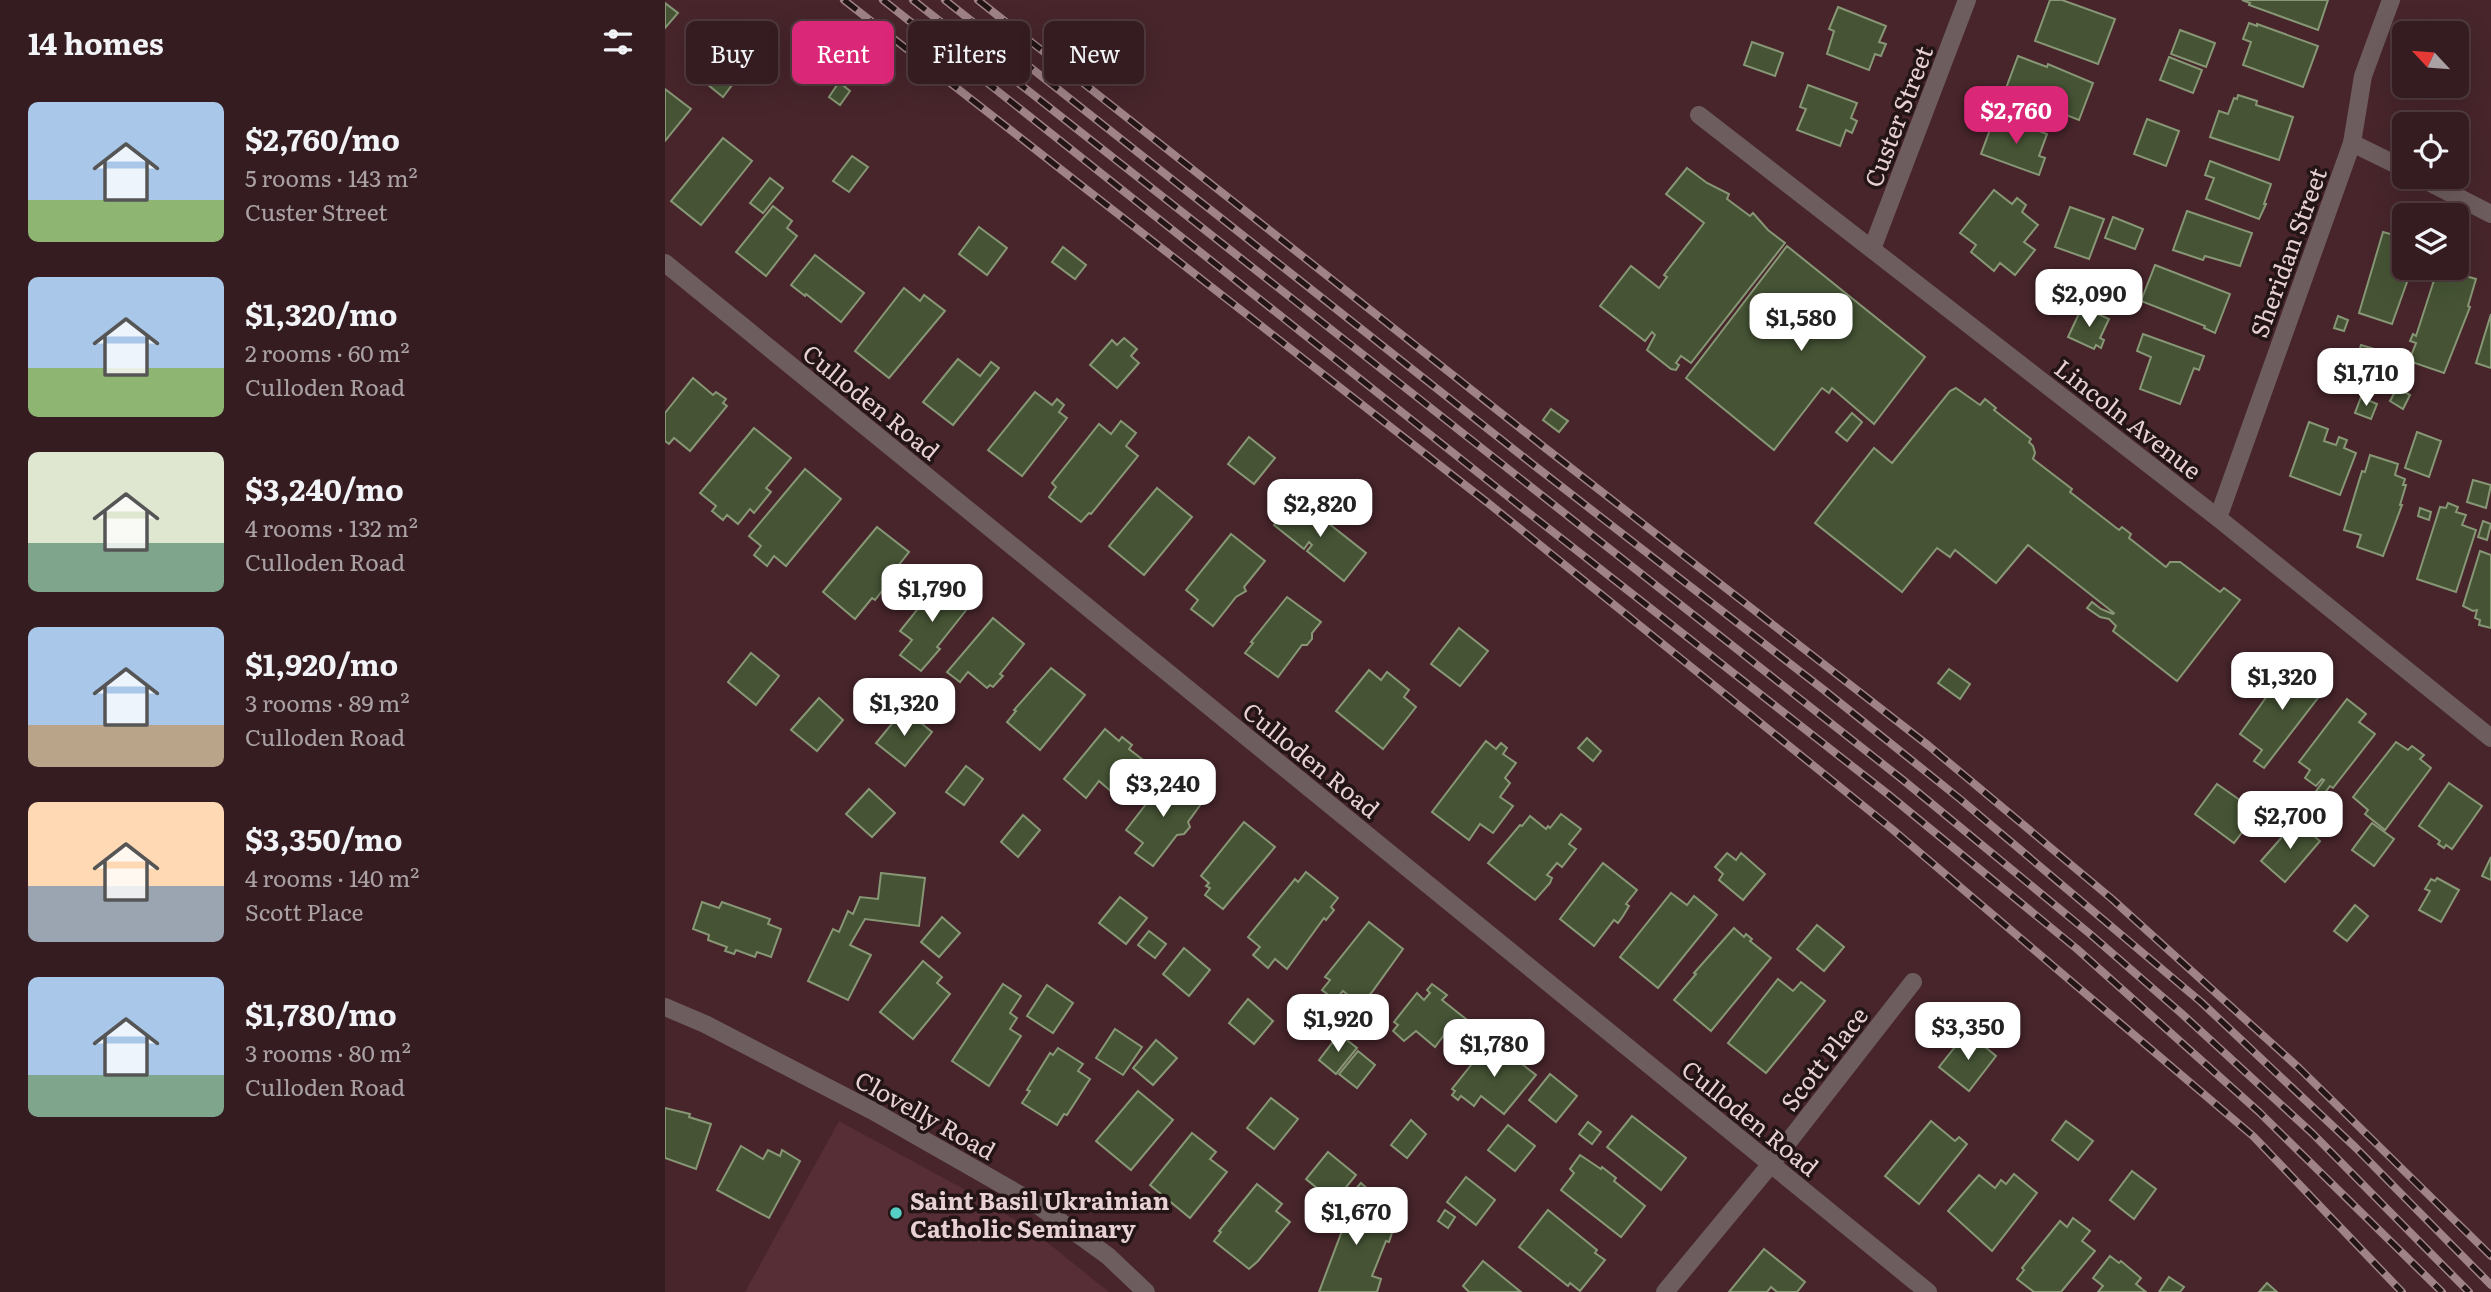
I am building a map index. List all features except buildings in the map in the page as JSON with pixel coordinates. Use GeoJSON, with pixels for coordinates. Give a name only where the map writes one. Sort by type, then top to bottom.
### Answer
{"type":"FeatureCollection","features":[{"type":"Feature","properties":{"kind":"street","name":"Custer Street"},"geometry":{"type":"LineString","coordinates":[[1872,249],[1967,0]]}},
{"type":"Feature","properties":{"kind":"street","name":"Sheridan Street"},"geometry":{"type":"LineString","coordinates":[[2218,518],[2351,143],[2363,76],[2391,0]]}},
{"type":"Feature","properties":{"kind":"street","name":"Lincoln Avenue"},"geometry":{"type":"LineString","coordinates":[[1699,115],[2218,518],[2491,738]]}},
{"type":"Feature","properties":{"kind":"street"},"geometry":{"type":"LineString","coordinates":[[2351,143],[2392,163]]}},
{"type":"Feature","properties":{"kind":"street"},"geometry":{"type":"LineString","coordinates":[[2442,189],[2491,214]]}},
{"type":"Feature","properties":{"kind":"street","name":"Culloden Road"},"geometry":{"type":"LineString","coordinates":[[665,263],[1928,1292]]}},
{"type":"Feature","properties":{"kind":"street","name":"Scott Place"},"geometry":{"type":"LineString","coordinates":[[1665,1292],[1771,1164],[1913,982]]}},
{"type":"Feature","properties":{"kind":"street","name":"Clovelly Road"},"geometry":{"type":"LineString","coordinates":[[665,1007],[705,1024],[873,1111],[1036,1204],[1108,1256],[1146,1292]]}},
{"type":"Feature","properties":{"kind":"shaded area","name":"Saint Basil Ukrainian Catholic Seminary"},"geometry":{"type":"Polygon","coordinates":[[[839,1121],[973,1194],[1033,1231],[1109,1292],[745,1292],[839,1121]]]}},
{"type":"Feature","properties":{"kind":"railway"},"geometry":{"type":"LineString","coordinates":[[844,0],[1488,503],[1892,829],[2253,1136],[2402,1292]]}},
{"type":"Feature","properties":{"kind":"railway"},"geometry":{"type":"LineString","coordinates":[[883,0],[1889,795],[2077,949],[2259,1112],[2442,1292]]}},
{"type":"Feature","properties":{"kind":"railway"},"geometry":{"type":"LineString","coordinates":[[913,0],[1903,780],[2090,934],[2313,1134],[2469,1292]]}},
{"type":"Feature","properties":{"kind":"railway"},"geometry":{"type":"LineString","coordinates":[[945,0],[1960,799],[2201,1002],[2355,1147],[2491,1285]]}},
{"type":"Feature","properties":{"kind":"railway"},"geometry":{"type":"LineString","coordinates":[[978,0],[1544,447],[1929,746],[2112,899],[2299,1068],[2491,1256]]}},
{"type":"Feature","properties":{"kind":"place","name":"Saint Basil Ukrainian Catholic Seminary"},"geometry":{"type":"Point","coordinates":[896,1213]}}]}
